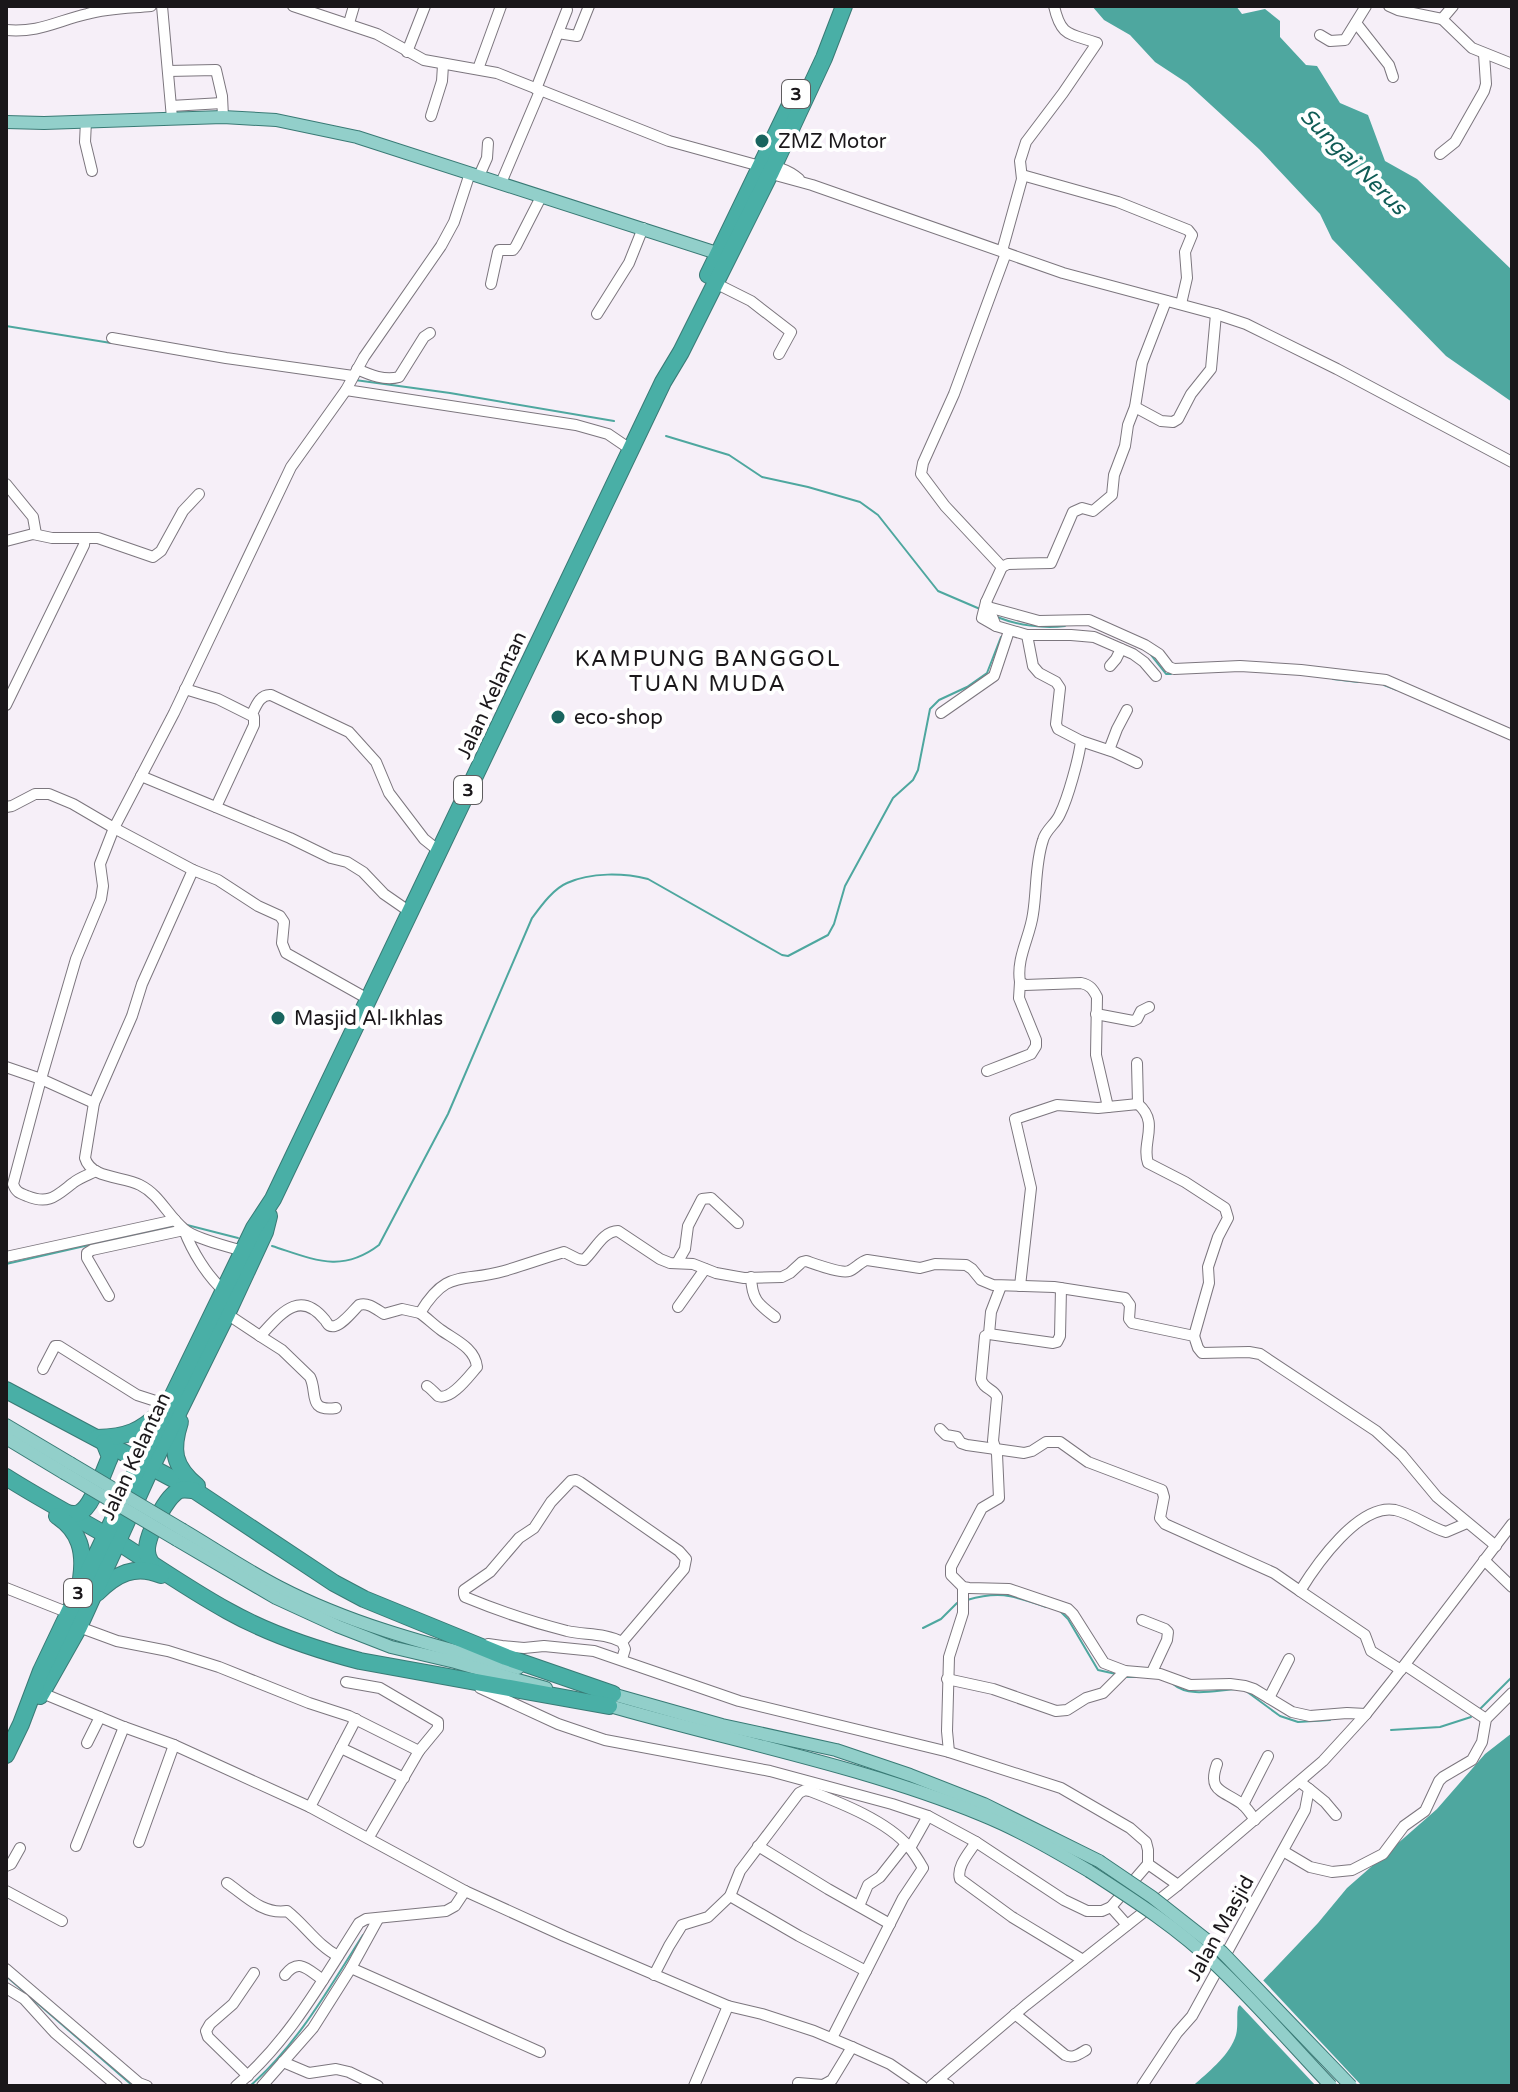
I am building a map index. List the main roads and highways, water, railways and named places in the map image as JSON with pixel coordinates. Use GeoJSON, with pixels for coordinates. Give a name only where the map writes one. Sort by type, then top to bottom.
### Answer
{"type":"FeatureCollection","features":[{"type":"Feature","properties":{"kind":"highway","name":"Jalan Kelantan"},"geometry":{"type":"LineString","coordinates":[[663,382],[675,347],[768,169],[826,34],[844,6]]}},
{"type":"Feature","properties":{"kind":"highway","name":"Jalan Kelantan"},"geometry":{"type":"LineString","coordinates":[[21,1724],[42,1693],[145,1466],[168,1405],[254,1228],[273,1199],[630,449],[715,283],[723,255]]}},
{"type":"Feature","properties":{"kind":"highway","name":"Jalan Kelantan"},"geometry":{"type":"LineString","coordinates":[[145,1466],[227,1314],[265,1232],[273,1199]]}},
{"type":"Feature","properties":{"kind":"highway"},"geometry":{"type":"LineString","coordinates":[[189,1389],[176,1437],[175,1453],[180,1469],[218,1505]]}},
{"type":"Feature","properties":{"kind":"highway"},"geometry":{"type":"LineString","coordinates":[[6,1390],[194,1490],[334,1583],[364,1599],[611,1700]]}},
{"type":"Feature","properties":{"kind":"highway"},"geometry":{"type":"LineString","coordinates":[[100,1440],[141,1429],[168,1405]]}},
{"type":"Feature","properties":{"kind":"highway"},"geometry":{"type":"LineString","coordinates":[[64,1512],[76,1515],[89,1503],[110,1457],[100,1440]]}},
{"type":"Feature","properties":{"kind":"highway"},"geometry":{"type":"LineString","coordinates":[[8,1478],[227,1610],[292,1639],[331,1653],[409,1670],[611,1700]]}},
{"type":"Feature","properties":{"kind":"highway"},"geometry":{"type":"LineString","coordinates":[[8,1478],[72,1528],[83,1549],[78,1592]]}},
{"type":"Feature","properties":{"kind":"highway"},"geometry":{"type":"LineString","coordinates":[[151,1563],[146,1548],[167,1501],[183,1489],[194,1490]]}},
{"type":"Feature","properties":{"kind":"highway","name":"Jalan Kelantan"},"geometry":{"type":"LineString","coordinates":[[6,1755],[41,1671],[77,1619],[78,1592],[111,1539]]}},
{"type":"Feature","properties":{"kind":"highway"},"geometry":{"type":"LineString","coordinates":[[77,1619],[98,1591],[114,1577],[132,1571],[149,1569],[192,1589]]}},
{"type":"Feature","properties":{"kind":"main road"},"geometry":{"type":"LineString","coordinates":[[6,122],[86,121],[223,110],[357,137],[723,255]]}},
{"type":"Feature","properties":{"kind":"main road"},"geometry":{"type":"LineString","coordinates":[[6,1425],[67,1468]]}},
{"type":"Feature","properties":{"kind":"main road"},"geometry":{"type":"LineString","coordinates":[[6,1438],[67,1468],[180,1535],[276,1598],[305,1613],[391,1647],[836,1750],[984,1804],[1099,1861],[1152,1897],[1222,1952],[1351,2086]]}},
{"type":"Feature","properties":{"kind":"main road"},"geometry":{"type":"LineString","coordinates":[[611,1700],[913,1789],[985,1816],[1059,1853],[1129,1897],[1181,1935],[1217,1966],[1331,2086]]}},
{"type":"Feature","properties":{"kind":"water","name":"Sungai Nerus"},"geometry":{"type":"Polygon","coordinates":[[[1092,6],[1236,6],[1242,14],[1265,9],[1280,21],[1280,37],[1306,65],[1317,66],[1340,103],[1368,115],[1385,161],[1417,179],[1512,270],[1512,402],[1446,356],[1332,239],[1320,214],[1259,149],[1187,83],[1155,62],[1130,35],[1104,20],[1092,6]]]}},
{"type":"Feature","properties":{"kind":"water"},"geometry":{"type":"Polygon","coordinates":[[[1512,1733],[1512,2086],[1193,2086],[1232,2045],[1237,2030],[1238,2007],[1347,1888],[1437,1809],[1485,1754],[1512,1733]]]}},
{"type":"Feature","properties":{"kind":"waterway"},"geometry":{"type":"LineString","coordinates":[[6,326],[111,343]]}},
{"type":"Feature","properties":{"kind":"waterway"},"geometry":{"type":"LineString","coordinates":[[355,380],[614,421]]}},
{"type":"Feature","properties":{"kind":"waterway"},"geometry":{"type":"LineString","coordinates":[[666,436],[729,455],[762,477],[860,502],[878,515],[938,591],[980,609]]}},
{"type":"Feature","properties":{"kind":"waterway"},"geometry":{"type":"LineString","coordinates":[[997,617],[1030,626],[1065,626]]}},
{"type":"Feature","properties":{"kind":"waterway"},"geometry":{"type":"LineString","coordinates":[[272,1246],[314,1259],[339,1261],[365,1254],[379,1245],[448,1114],[532,918],[562,886],[576,879],[597,875],[648,879],[782,955],[788,956],[828,935],[845,886],[893,798],[913,780],[918,770],[930,709],[939,700],[987,673],[1001,637]]}},
{"type":"Feature","properties":{"kind":"waterway"},"geometry":{"type":"LineString","coordinates":[[1151,655],[1166,674],[1171,674]]}},
{"type":"Feature","properties":{"kind":"waterway"},"geometry":{"type":"LineString","coordinates":[[1333,679],[1358,682]]}},
{"type":"Feature","properties":{"kind":"waterway"},"geometry":{"type":"LineString","coordinates":[[1384,685],[1397,690]]}},
{"type":"Feature","properties":{"kind":"waterway"},"geometry":{"type":"LineString","coordinates":[[187,1225],[238,1238]]}},
{"type":"Feature","properties":{"kind":"waterway"},"geometry":{"type":"LineString","coordinates":[[6,1264],[172,1226]]}},
{"type":"Feature","properties":{"kind":"waterway"},"geometry":{"type":"LineString","coordinates":[[967,1600],[989,1595],[1007,1596],[1046,1607]]}},
{"type":"Feature","properties":{"kind":"waterway"},"geometry":{"type":"LineString","coordinates":[[923,1628],[941,1619],[957,1603]]}},
{"type":"Feature","properties":{"kind":"waterway"},"geometry":{"type":"LineString","coordinates":[[1060,1611],[1098,1670],[1116,1674]]}},
{"type":"Feature","properties":{"kind":"waterway"},"geometry":{"type":"LineString","coordinates":[[1127,1677],[1140,1677]]}},
{"type":"Feature","properties":{"kind":"waterway"},"geometry":{"type":"LineString","coordinates":[[1480,1709],[1512,1677]]}},
{"type":"Feature","properties":{"kind":"waterway"},"geometry":{"type":"LineString","coordinates":[[1173,1684],[1195,1692],[1236,1689]]}},
{"type":"Feature","properties":{"kind":"waterway"},"geometry":{"type":"LineString","coordinates":[[1246,1691],[1280,1716],[1298,1722],[1330,1720]]}},
{"type":"Feature","properties":{"kind":"waterway"},"geometry":{"type":"LineString","coordinates":[[1391,1730],[1440,1727],[1471,1717]]}},
{"type":"Feature","properties":{"kind":"waterway"},"geometry":{"type":"LineString","coordinates":[[250,2086],[298,2034],[363,1935]]}},
{"type":"Feature","properties":{"kind":"waterway"},"geometry":{"type":"LineString","coordinates":[[6,1976],[133,2086]]}},
{"type":"Feature","properties":{"kind":"place","name":"ZMZ Motor"},"geometry":{"type":"Point","coordinates":[762,141]}},
{"type":"Feature","properties":{"kind":"place","name":"eco-shop"},"geometry":{"type":"Point","coordinates":[558,717]}},
{"type":"Feature","properties":{"kind":"place","name":"Masjid Al-Ikhlas"},"geometry":{"type":"Point","coordinates":[278,1018]}},
{"type":"Feature","properties":{"kind":"district","name":"KAMPUNG BANGGOL TUAN MUDA"},"geometry":{"type":"Point","coordinates":[708,670]}}]}
